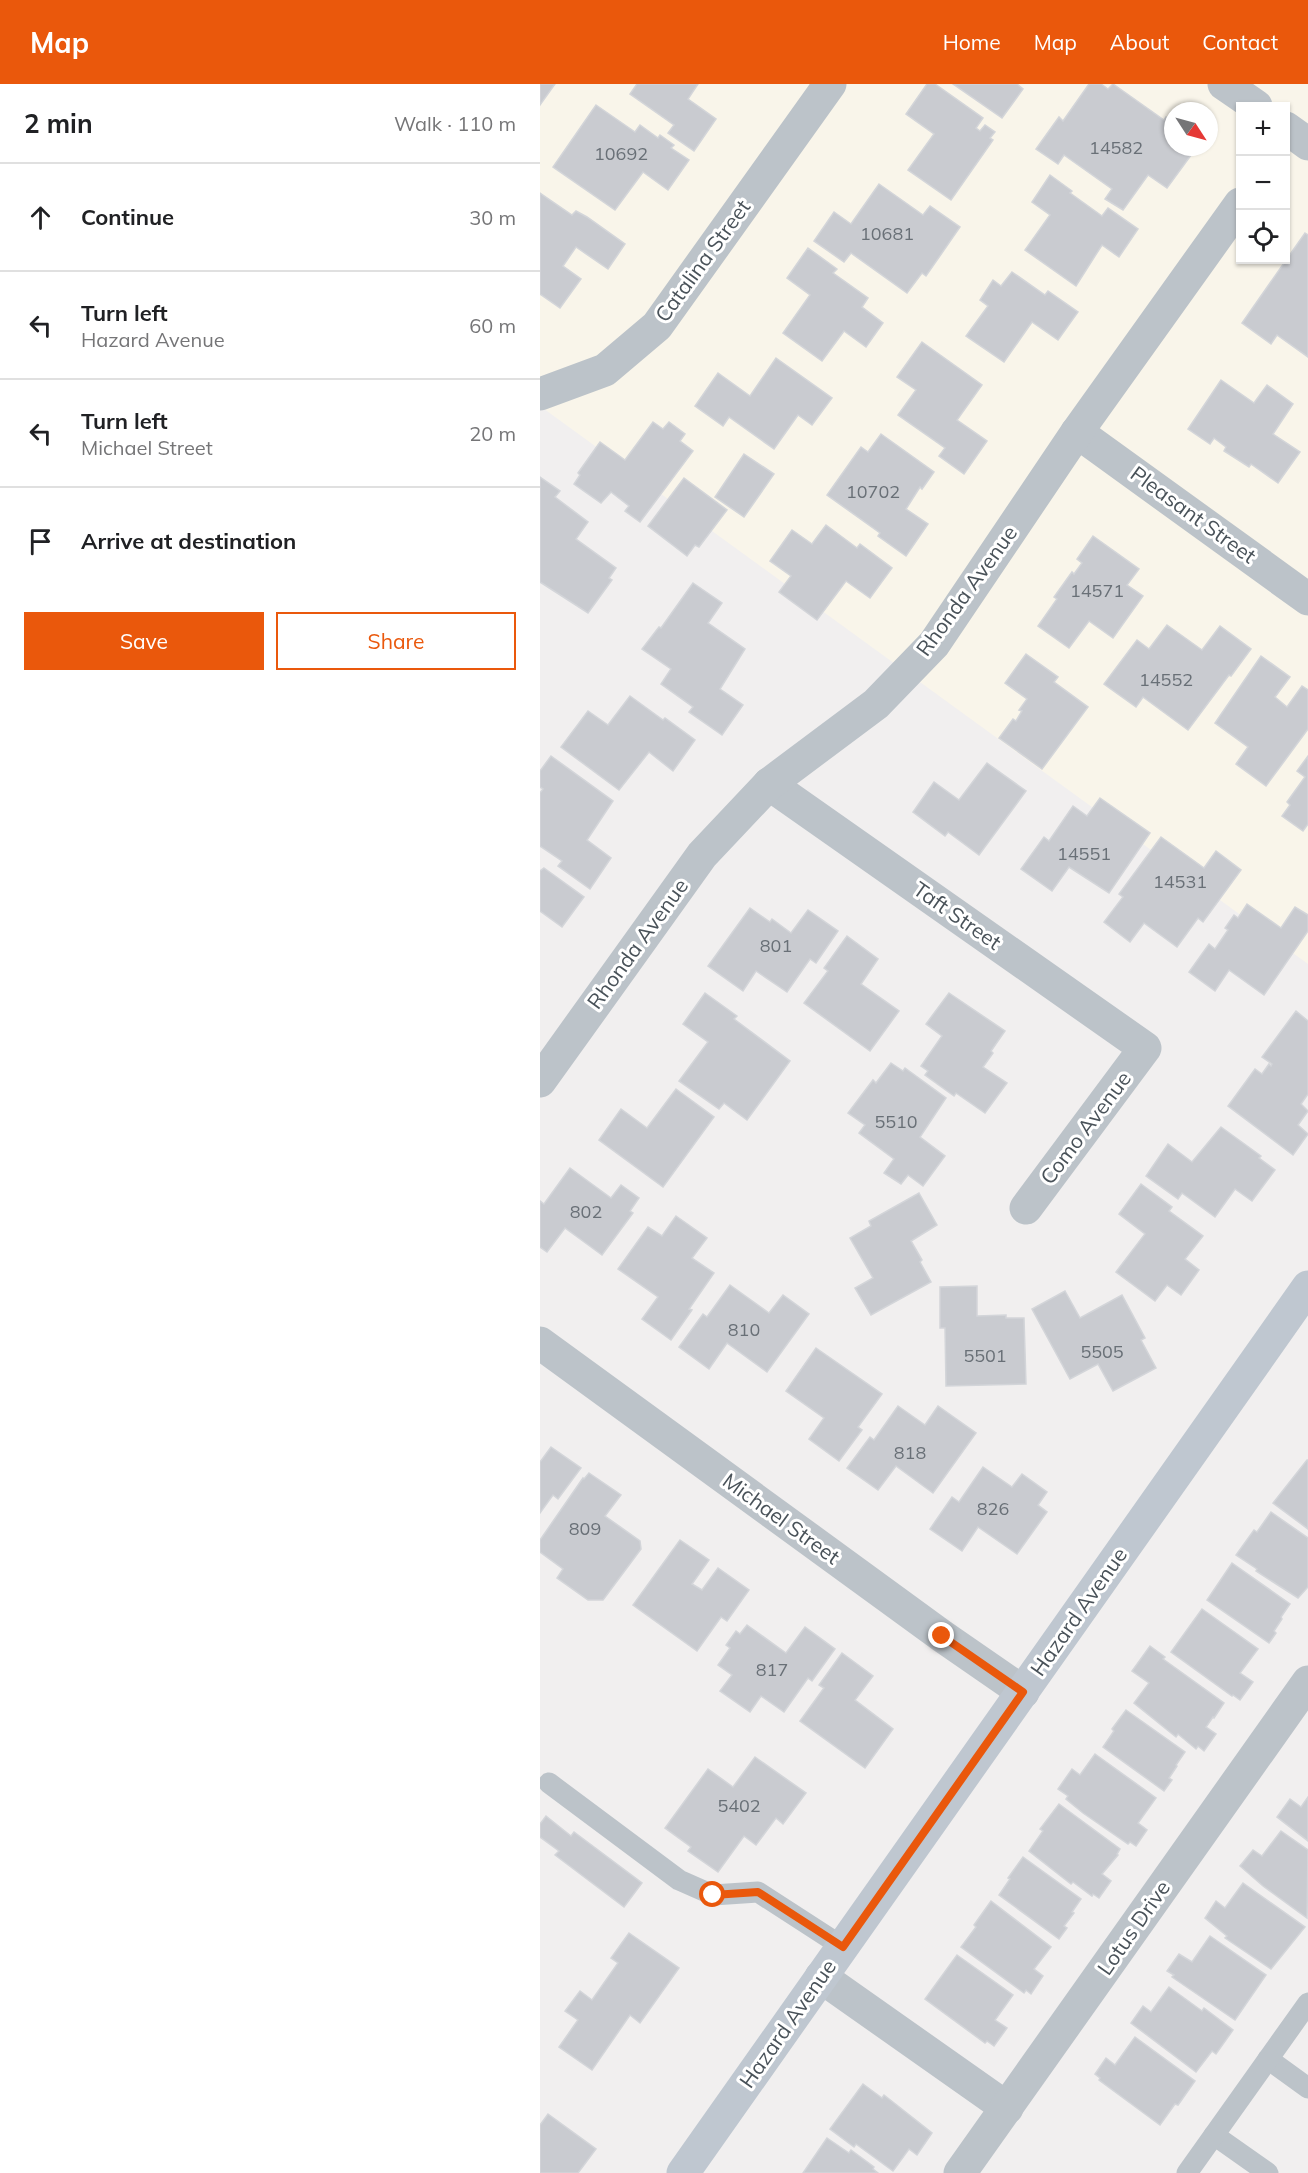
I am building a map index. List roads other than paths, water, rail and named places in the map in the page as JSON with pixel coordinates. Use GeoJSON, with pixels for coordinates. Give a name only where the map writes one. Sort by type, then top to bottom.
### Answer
{"type":"FeatureCollection","features":[{"type":"Feature","properties":{"kind":"street","name":"Catalina Street"},"geometry":{"type":"LineString","coordinates":[[540,394],[605,370],[657,326],[830,84]]}},
{"type":"Feature","properties":{"kind":"street"},"geometry":{"type":"LineString","coordinates":[[1224,84],[1250,102]]}},
{"type":"Feature","properties":{"kind":"street","name":"Rhonda Avenue"},"geometry":{"type":"LineString","coordinates":[[540,1082],[702,855],[769,784],[876,704],[934,644],[1077,432],[1236,210]]}},
{"type":"Feature","properties":{"kind":"street","name":"Pleasant Street"},"geometry":{"type":"LineString","coordinates":[[1077,432],[1308,599]]}},
{"type":"Feature","properties":{"kind":"street","name":"Taft Street"},"geometry":{"type":"LineString","coordinates":[[769,784],[1145,1048]]}},
{"type":"Feature","properties":{"kind":"street","name":"Como Avenue"},"geometry":{"type":"LineString","coordinates":[[1026,1208],[1145,1048]]}},
{"type":"Feature","properties":{"kind":"street","name":"Hazard Avenue"},"geometry":{"type":"LineString","coordinates":[[683,2173],[1308,1287]]}},
{"type":"Feature","properties":{"kind":"street","name":"Michael Street"},"geometry":{"type":"LineString","coordinates":[[540,1343],[932,1629],[1023,1692]]}},
{"type":"Feature","properties":{"kind":"street","name":"Lotus Drive"},"geometry":{"type":"LineString","coordinates":[[960,2173],[1308,1682]]}},
{"type":"Feature","properties":{"kind":"street"},"geometry":{"type":"LineString","coordinates":[[821,1977],[1007,2108]]}},
{"type":"Feature","properties":{"kind":"lane"},"geometry":{"type":"LineString","coordinates":[[549,1783],[679,1880],[713,1895],[758,1892],[843,1947]]}},
{"type":"Feature","properties":{"kind":"lane"},"geometry":{"type":"LineString","coordinates":[[1187,2173],[1308,2004]]}},
{"type":"Feature","properties":{"kind":"lane"},"geometry":{"type":"LineString","coordinates":[[1268,2060],[1308,2088]]}},
{"type":"Feature","properties":{"kind":"lane"},"geometry":{"type":"LineString","coordinates":[[1214,2135],[1268,2173]]}}]}
